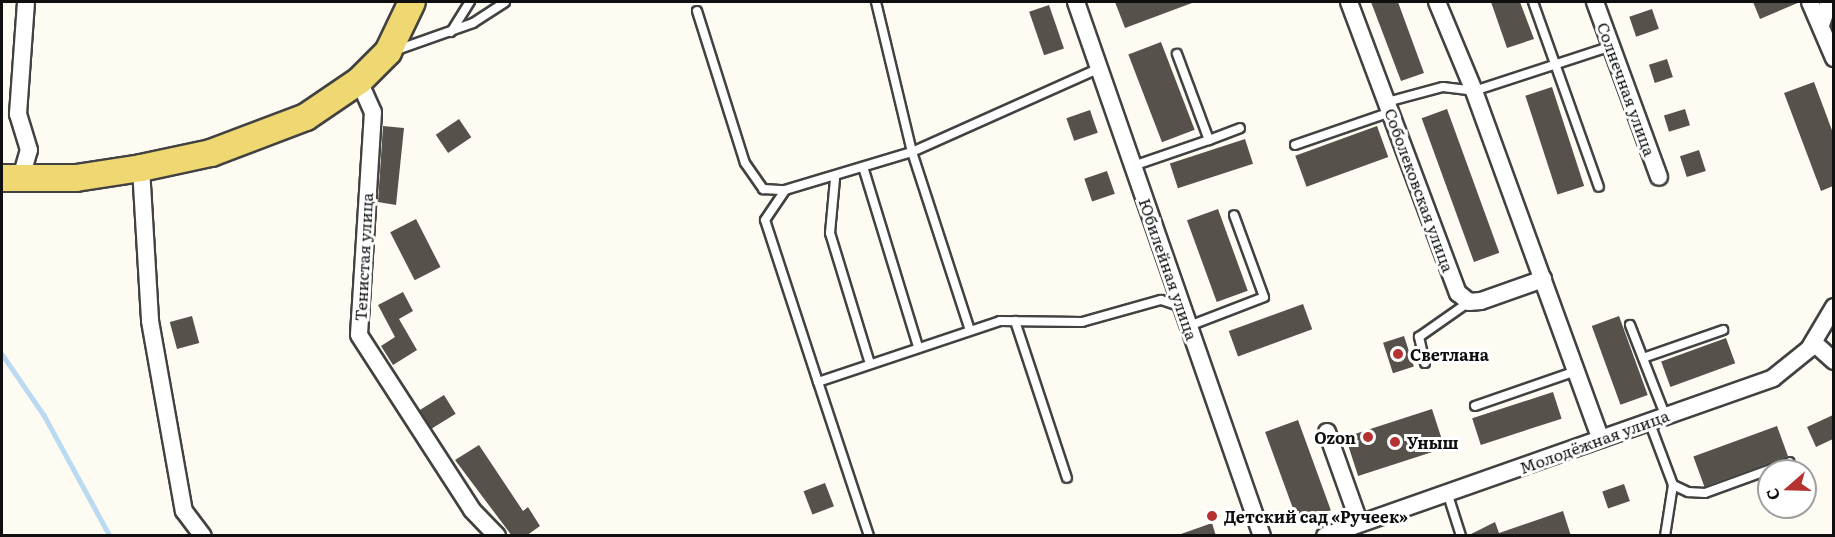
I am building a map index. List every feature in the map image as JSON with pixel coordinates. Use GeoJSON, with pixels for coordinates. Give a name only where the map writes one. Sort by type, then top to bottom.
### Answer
{"type":"FeatureCollection","features":[{"type":"Feature","properties":{"kind":"main road"},"geometry":{"type":"LineString","coordinates":[[11,179],[141,168],[259,137],[306,117],[359,81],[388,52],[412,2]]}},
{"type":"Feature","properties":{"kind":"street"},"geometry":{"type":"LineString","coordinates":[[11,179],[29,150],[18,114],[26,2]]}},
{"type":"Feature","properties":{"kind":"street","name":"Юбилейная улица"},"geometry":{"type":"LineString","coordinates":[[1077,2],[1262,536]]}},
{"type":"Feature","properties":{"kind":"street","name":"Соболековская улица"},"geometry":{"type":"LineString","coordinates":[[1349,2],[1458,293],[1469,302]]}},
{"type":"Feature","properties":{"kind":"street"},"geometry":{"type":"LineString","coordinates":[[1437,2],[1474,91],[1601,439]]}},
{"type":"Feature","properties":{"kind":"street","name":"Солнечная улица"},"geometry":{"type":"LineString","coordinates":[[1595,2],[1659,177]]}},
{"type":"Feature","properties":{"kind":"street"},"geometry":{"type":"LineString","coordinates":[[1810,2],[1833,58]]}},
{"type":"Feature","properties":{"kind":"street"},"geometry":{"type":"LineString","coordinates":[[1821,25],[1829,2]]}},
{"type":"Feature","properties":{"kind":"street","name":"Тенистая улица"},"geometry":{"type":"LineString","coordinates":[[359,81],[373,112],[359,335],[472,510],[497,536]]}},
{"type":"Feature","properties":{"kind":"street"},"geometry":{"type":"LineString","coordinates":[[141,168],[150,321],[184,511],[203,536]]}},
{"type":"Feature","properties":{"kind":"street"},"geometry":{"type":"LineString","coordinates":[[1469,302],[1543,279]]}},
{"type":"Feature","properties":{"kind":"street","name":"Молодёжная улица"},"geometry":{"type":"LineString","coordinates":[[1325,536],[1359,522],[1773,378],[1798,362],[1814,343],[1833,307]]}},
{"type":"Feature","properties":{"kind":"street"},"geometry":{"type":"LineString","coordinates":[[1814,343],[1833,361]]}},
{"type":"Feature","properties":{"kind":"street"},"geometry":{"type":"LineString","coordinates":[[1327,432],[1359,522]]}},
{"type":"Feature","properties":{"kind":"lane"},"geometry":{"type":"LineString","coordinates":[[451,33],[470,2]]}},
{"type":"Feature","properties":{"kind":"lane"},"geometry":{"type":"LineString","coordinates":[[388,52],[451,33],[505,2]]}},
{"type":"Feature","properties":{"kind":"lane"},"geometry":{"type":"LineString","coordinates":[[876,2],[912,152],[970,330]]}},
{"type":"Feature","properties":{"kind":"lane"},"geometry":{"type":"LineString","coordinates":[[1533,2],[1599,187]]}},
{"type":"Feature","properties":{"kind":"lane"},"geometry":{"type":"LineString","coordinates":[[696,11],[745,163],[763,189],[785,190],[864,170],[912,152],[1100,68]]}},
{"type":"Feature","properties":{"kind":"lane"},"geometry":{"type":"LineString","coordinates":[[1295,145],[1443,87],[1474,91],[1555,66],[1612,45]]}},
{"type":"Feature","properties":{"kind":"lane"},"geometry":{"type":"LineString","coordinates":[[1177,54],[1209,140]]}},
{"type":"Feature","properties":{"kind":"lane"},"geometry":{"type":"LineString","coordinates":[[1133,166],[1240,128]]}},
{"type":"Feature","properties":{"kind":"lane"},"geometry":{"type":"LineString","coordinates":[[864,170],[918,347]]}},
{"type":"Feature","properties":{"kind":"lane"},"geometry":{"type":"LineString","coordinates":[[835,179],[830,233],[870,364]]}},
{"type":"Feature","properties":{"kind":"lane"},"geometry":{"type":"LineString","coordinates":[[785,190],[765,220],[868,534]]}},
{"type":"Feature","properties":{"kind":"lane"},"geometry":{"type":"LineString","coordinates":[[1189,326],[1264,297],[1234,216]]}},
{"type":"Feature","properties":{"kind":"lane"},"geometry":{"type":"LineString","coordinates":[[818,382],[970,330],[1015,321],[1082,322],[1161,300],[1183,307]]}},
{"type":"Feature","properties":{"kind":"lane"},"geometry":{"type":"LineString","coordinates":[[1425,363],[1419,337],[1469,302]]}},
{"type":"Feature","properties":{"kind":"lane"},"geometry":{"type":"LineString","coordinates":[[1015,321],[1067,478]]}},
{"type":"Feature","properties":{"kind":"lane"},"geometry":{"type":"LineString","coordinates":[[1630,325],[1665,415]]}},
{"type":"Feature","properties":{"kind":"lane"},"geometry":{"type":"LineString","coordinates":[[1643,358],[1723,330]]}},
{"type":"Feature","properties":{"kind":"lane"},"geometry":{"type":"LineString","coordinates":[[1475,406],[1576,371]]}},
{"type":"Feature","properties":{"kind":"lane"},"geometry":{"type":"LineString","coordinates":[[1648,422],[1673,485],[1665,536]]}},
{"type":"Feature","properties":{"kind":"lane"},"geometry":{"type":"LineString","coordinates":[[1673,485],[1705,493],[1757,474]]}},
{"type":"Feature","properties":{"kind":"lane"},"geometry":{"type":"LineString","coordinates":[[1447,492],[1461,536]]}},
{"type":"Feature","properties":{"kind":"building"},"geometry":{"type":"Polygon","coordinates":[[[1115,2],[1192,2],[1192,3],[1125,28],[1115,2]]]}},
{"type":"Feature","properties":{"kind":"building"},"geometry":{"type":"Polygon","coordinates":[[[1371,2],[1398,2],[1424,73],[1401,81],[1371,2]]]}},
{"type":"Feature","properties":{"kind":"building"},"geometry":{"type":"Polygon","coordinates":[[[1491,2],[1520,2],[1534,39],[1507,48],[1491,2]]]}},
{"type":"Feature","properties":{"kind":"building"},"geometry":{"type":"Polygon","coordinates":[[[1753,2],[1800,2],[1760,19],[1753,2]]]}},
{"type":"Feature","properties":{"kind":"building"},"geometry":{"type":"Polygon","coordinates":[[[1049,5],[1064,48],[1044,55],[1029,12],[1049,5]]]}},
{"type":"Feature","properties":{"kind":"building"},"geometry":{"type":"Polygon","coordinates":[[[1652,9],[1659,29],[1636,37],[1629,17],[1652,9]]]}},
{"type":"Feature","properties":{"kind":"building"},"geometry":{"type":"Polygon","coordinates":[[[1161,42],[1195,130],[1162,142],[1128,55],[1161,42]]]}},
{"type":"Feature","properties":{"kind":"building"},"geometry":{"type":"Polygon","coordinates":[[[1667,59],[1673,77],[1655,83],[1649,65],[1667,59]]]}},
{"type":"Feature","properties":{"kind":"building"},"geometry":{"type":"Polygon","coordinates":[[[1814,82],[1833,133],[1833,186],[1821,191],[1784,93],[1814,82]]]}},
{"type":"Feature","properties":{"kind":"building"},"geometry":{"type":"Polygon","coordinates":[[[1552,87],[1584,186],[1558,195],[1525,96],[1552,87]]]}},
{"type":"Feature","properties":{"kind":"building"},"geometry":{"type":"Polygon","coordinates":[[[1447,109],[1499,253],[1474,262],[1422,118],[1447,109]]]}},
{"type":"Feature","properties":{"kind":"building"},"geometry":{"type":"Polygon","coordinates":[[[1685,109],[1690,125],[1669,132],[1664,115],[1685,109]]]}},
{"type":"Feature","properties":{"kind":"building"},"geometry":{"type":"Polygon","coordinates":[[[1090,110],[1098,133],[1074,141],[1066,118],[1090,110]]]}},
{"type":"Feature","properties":{"kind":"building"},"geometry":{"type":"Polygon","coordinates":[[[459,119],[471,137],[448,153],[436,135],[459,119]]]}},
{"type":"Feature","properties":{"kind":"building"},"geometry":{"type":"Polygon","coordinates":[[[383,126],[404,128],[396,205],[378,202],[383,126]]]}},
{"type":"Feature","properties":{"kind":"building"},"geometry":{"type":"Polygon","coordinates":[[[1377,126],[1388,157],[1307,187],[1295,156],[1377,126]]]}},
{"type":"Feature","properties":{"kind":"building"},"geometry":{"type":"Polygon","coordinates":[[[1245,139],[1253,164],[1178,188],[1170,163],[1245,139]]]}},
{"type":"Feature","properties":{"kind":"building"},"geometry":{"type":"Polygon","coordinates":[[[1699,150],[1706,171],[1687,177],[1680,156],[1699,150]]]}},
{"type":"Feature","properties":{"kind":"building"},"geometry":{"type":"Polygon","coordinates":[[[1107,171],[1115,194],[1092,202],[1084,179],[1107,171]]]}},
{"type":"Feature","properties":{"kind":"building"},"geometry":{"type":"Polygon","coordinates":[[[1218,209],[1248,291],[1217,302],[1187,220],[1218,209]]]}},
{"type":"Feature","properties":{"kind":"building"},"geometry":{"type":"Polygon","coordinates":[[[416,219],[441,267],[415,280],[390,232],[416,219]]]}},
{"type":"Feature","properties":{"kind":"building"},"geometry":{"type":"Polygon","coordinates":[[[403,292],[413,311],[399,319],[417,350],[393,365],[381,346],[395,337],[378,305],[403,292]]]}},
{"type":"Feature","properties":{"kind":"building"},"geometry":{"type":"Polygon","coordinates":[[[1303,304],[1312,329],[1238,356],[1229,331],[1303,304]]]}},
{"type":"Feature","properties":{"kind":"building"},"geometry":{"type":"Polygon","coordinates":[[[192,316],[199,343],[177,349],[170,322],[192,316]]]}},
{"type":"Feature","properties":{"kind":"building"},"geometry":{"type":"Polygon","coordinates":[[[1619,316],[1648,395],[1620,405],[1592,326],[1619,316]]]}},
{"type":"Feature","properties":{"kind":"building","name":"Светлана"},"geometry":{"type":"Polygon","coordinates":[[[1404,336],[1414,366],[1393,373],[1383,343],[1404,336]]]}},
{"type":"Feature","properties":{"kind":"building"},"geometry":{"type":"Polygon","coordinates":[[[1726,338],[1735,363],[1670,387],[1661,362],[1726,338]]]}},
{"type":"Feature","properties":{"kind":"building"},"geometry":{"type":"Polygon","coordinates":[[[1553,392],[1562,419],[1481,445],[1472,418],[1553,392]]]}},
{"type":"Feature","properties":{"kind":"building"},"geometry":{"type":"Polygon","coordinates":[[[444,395],[456,414],[431,429],[419,410],[444,395]]]}},
{"type":"Feature","properties":{"kind":"building","name":"Уныш"},"geometry":{"type":"Polygon","coordinates":[[[1432,409],[1445,448],[1358,476],[1345,437],[1432,409]]]}},
{"type":"Feature","properties":{"kind":"building"},"geometry":{"type":"Polygon","coordinates":[[[1833,415],[1833,439],[1816,447],[1807,427],[1833,415]]]}},
{"type":"Feature","properties":{"kind":"building"},"geometry":{"type":"Polygon","coordinates":[[[1298,420],[1331,510],[1298,522],[1265,432],[1298,420]]]}},
{"type":"Feature","properties":{"kind":"building"},"geometry":{"type":"Polygon","coordinates":[[[1777,426],[1788,456],[1780,459],[1757,459],[1757,467],[1704,487],[1693,456],[1777,426]]]}},
{"type":"Feature","properties":{"kind":"building"},"geometry":{"type":"Polygon","coordinates":[[[479,445],[523,511],[528,507],[540,526],[526,536],[512,536],[455,460],[479,445]]]}},
{"type":"Feature","properties":{"kind":"building"},"geometry":{"type":"Polygon","coordinates":[[[825,483],[834,506],[812,515],[804,491],[825,483]]]}},
{"type":"Feature","properties":{"kind":"building"},"geometry":{"type":"Polygon","coordinates":[[[1624,484],[1630,501],[1608,509],[1602,491],[1624,484]]]}},
{"type":"Feature","properties":{"kind":"building"},"geometry":{"type":"Polygon","coordinates":[[[1563,511],[1571,536],[1467,536],[1495,522],[1499,533],[1563,511]]]}},
{"type":"Feature","properties":{"kind":"building"},"geometry":{"type":"Polygon","coordinates":[[[1212,523],[1216,536],[1181,536],[1181,534],[1212,523]]]}},
{"type":"Feature","properties":{"kind":"waterway"},"geometry":{"type":"LineString","coordinates":[[2,354],[44,415],[110,536]]}},
{"type":"Feature","properties":{"kind":"place","name":"Светлана"},"geometry":{"type":"Point","coordinates":[1398,354]}},
{"type":"Feature","properties":{"kind":"place","name":"Ozon"},"geometry":{"type":"Point","coordinates":[1368,437]}},
{"type":"Feature","properties":{"kind":"place","name":"Уныш"},"geometry":{"type":"Point","coordinates":[1395,442]}},
{"type":"Feature","properties":{"kind":"place","name":"Детский сад «Ручеек»"},"geometry":{"type":"Point","coordinates":[1212,516]}}]}
